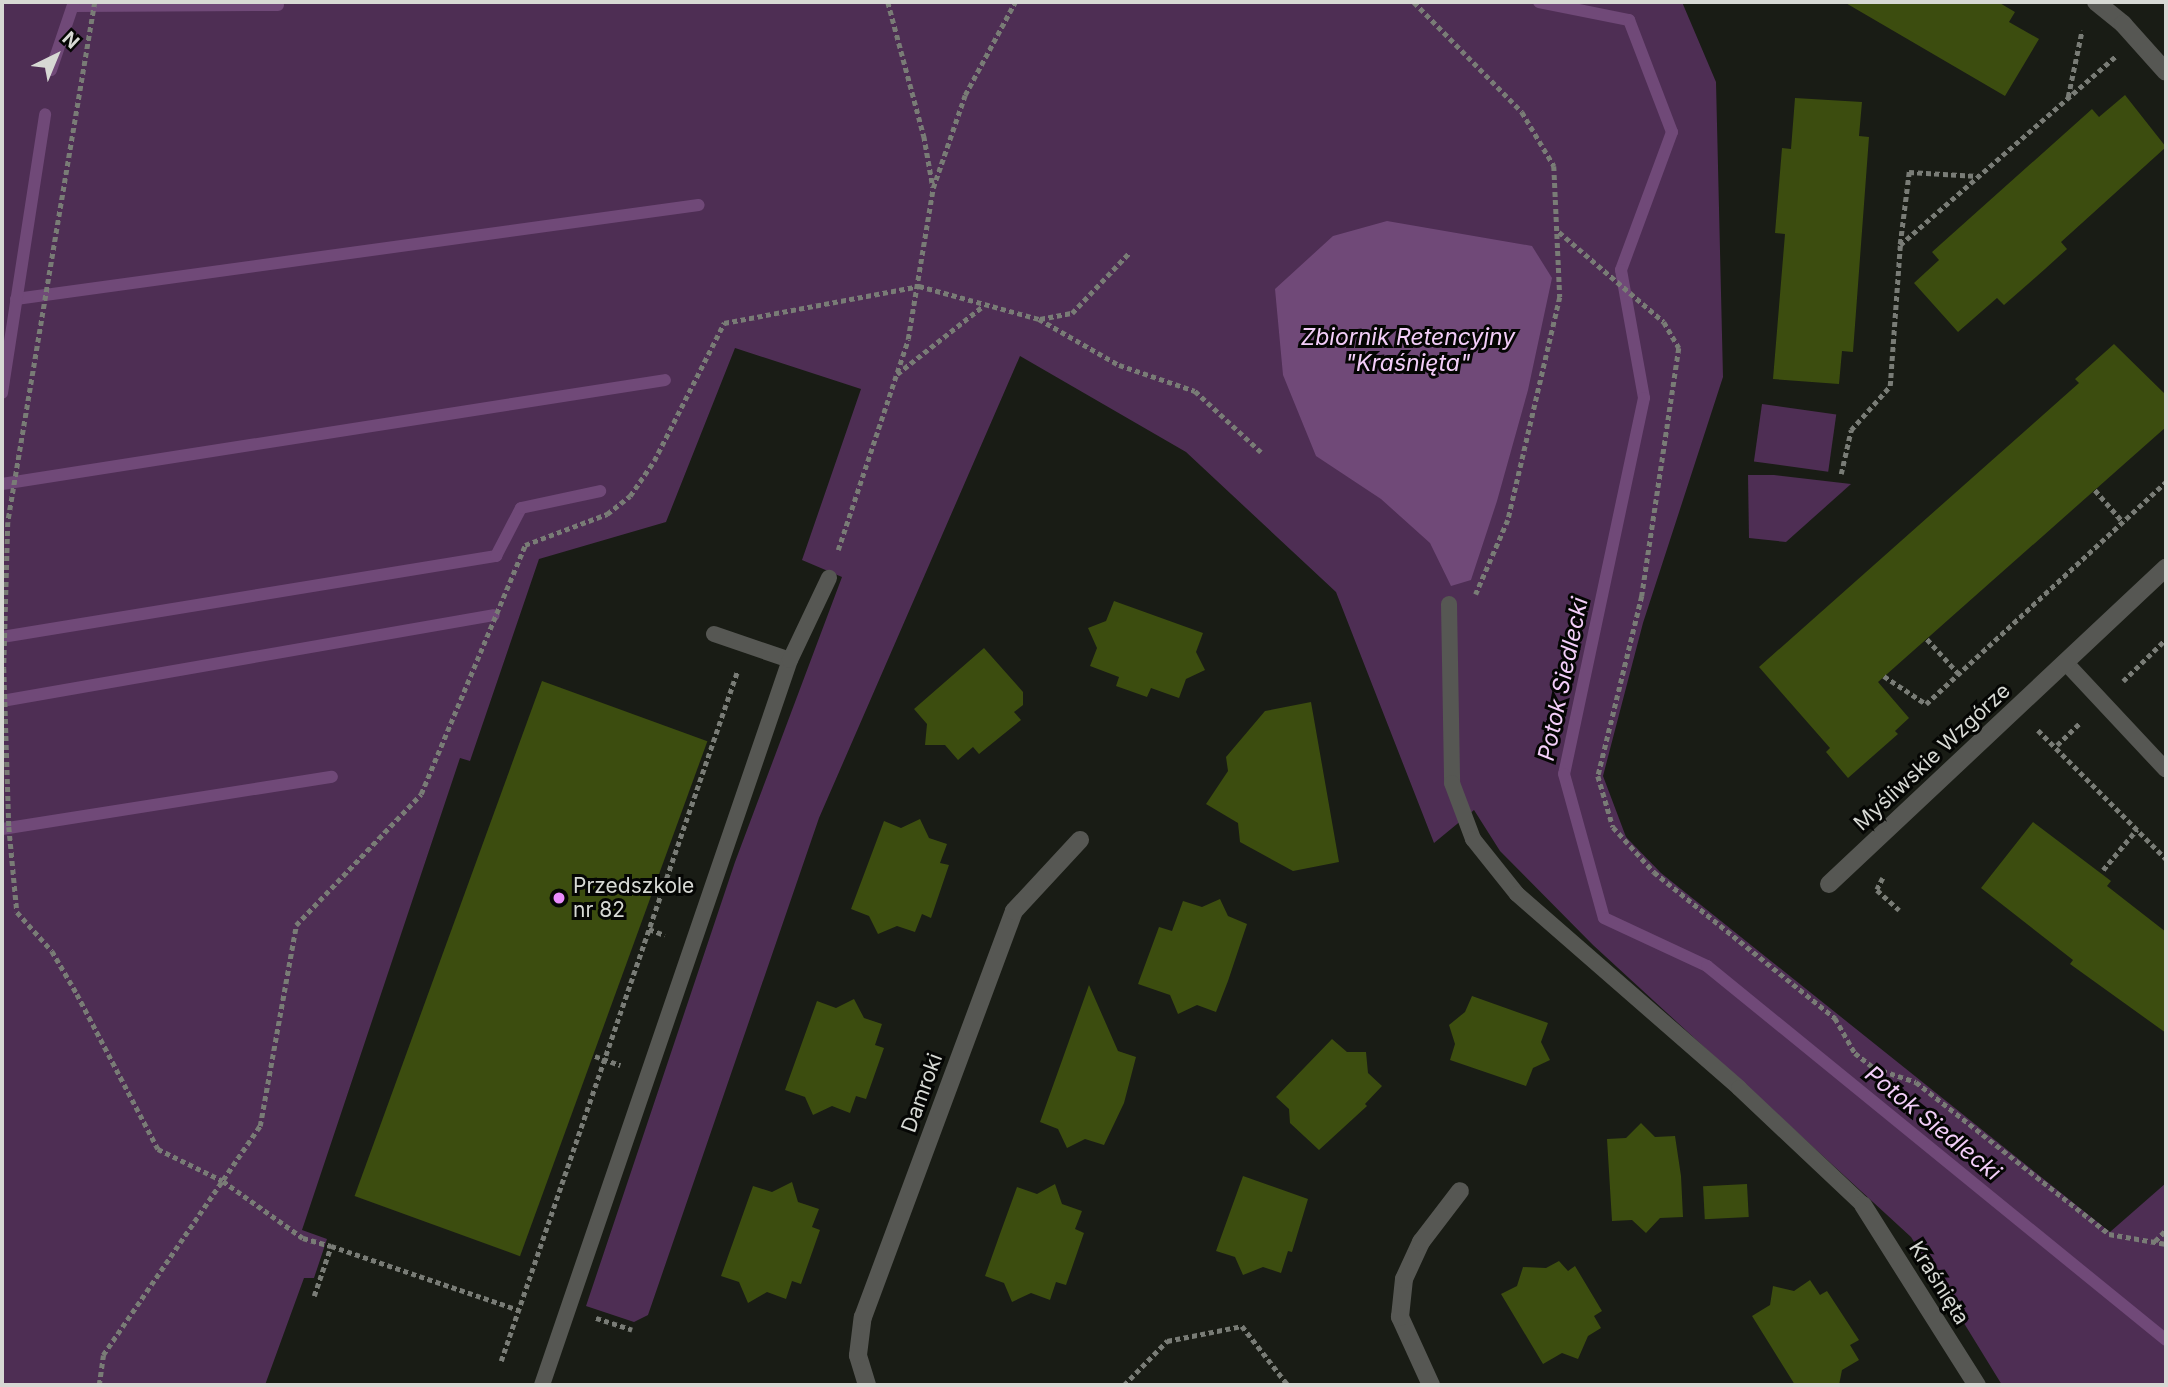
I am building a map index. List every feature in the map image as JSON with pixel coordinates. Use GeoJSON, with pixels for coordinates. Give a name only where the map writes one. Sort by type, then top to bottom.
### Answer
{"type":"FeatureCollection","features":[{"type":"Feature","properties":{"kind":"street"},"geometry":{"type":"LineString","coordinates":[[2096,2],[2123,24],[2166,72]]}},
{"type":"Feature","properties":{"kind":"street","name":"Myśliwskie Wzgórze"},"geometry":{"type":"LineString","coordinates":[[1829,884],[2166,568]]}},
{"type":"Feature","properties":{"kind":"street","name":"Damroki"},"geometry":{"type":"LineString","coordinates":[[867,1385],[858,1355],[863,1317],[1014,911],[1080,840]]}},
{"type":"Feature","properties":{"kind":"street"},"geometry":{"type":"LineString","coordinates":[[1431,1385],[1400,1317],[1404,1279],[1421,1242],[1460,1191]]}},
{"type":"Feature","properties":{"kind":"street","name":"Kraśnięta"},"geometry":{"type":"LineString","coordinates":[[1863,1205],[1977,1385]]}},
{"type":"Feature","properties":{"kind":"lane"},"geometry":{"type":"LineString","coordinates":[[542,1385],[790,660],[829,578]]}},
{"type":"Feature","properties":{"kind":"lane"},"geometry":{"type":"LineString","coordinates":[[1449,604],[1452,783],[1472,839],[1517,894],[1738,1088],[1863,1205]]}},
{"type":"Feature","properties":{"kind":"lane"},"geometry":{"type":"LineString","coordinates":[[714,634],[790,660]]}},
{"type":"Feature","properties":{"kind":"lane"},"geometry":{"type":"LineString","coordinates":[[2066,663],[2166,770]]}},
{"type":"Feature","properties":{"kind":"path"},"geometry":{"type":"LineString","coordinates":[[95,2],[8,522],[4,668],[9,827],[17,912],[65,973],[158,1149],[223,1181],[303,1238],[519,1310]]}},
{"type":"Feature","properties":{"kind":"path"},"geometry":{"type":"LineString","coordinates":[[888,2],[925,136],[933,188]]}},
{"type":"Feature","properties":{"kind":"path"},"geometry":{"type":"LineString","coordinates":[[829,578],[897,374],[919,286],[933,188],[965,95],[1015,2]]}},
{"type":"Feature","properties":{"kind":"path"},"geometry":{"type":"LineString","coordinates":[[1414,2],[1522,112],[1554,166],[1559,232],[1560,297],[1508,520],[1475,594],[1449,604]]}},
{"type":"Feature","properties":{"kind":"path"},"geometry":{"type":"LineString","coordinates":[[2067,99],[2083,27]]}},
{"type":"Feature","properties":{"kind":"path"},"geometry":{"type":"LineString","coordinates":[[1900,245],[2123,51]]}},
{"type":"Feature","properties":{"kind":"path"},"geometry":{"type":"LineString","coordinates":[[1842,474],[1851,430],[1890,386],[1900,245],[1909,172],[1979,176]]}},
{"type":"Feature","properties":{"kind":"path"},"geometry":{"type":"LineString","coordinates":[[1559,232],[1664,322],[1679,348],[1642,596],[1598,776],[1613,827],[1654,872],[1835,1018],[1855,1053],[1874,1068],[1916,1082],[2109,1234],[2166,1244]]}},
{"type":"Feature","properties":{"kind":"path"},"geometry":{"type":"LineString","coordinates":[[1039,319],[1072,313],[1129,253]]}},
{"type":"Feature","properties":{"kind":"path"},"geometry":{"type":"LineString","coordinates":[[99,1385],[103,1355],[260,1126],[296,925],[421,794],[525,545],[607,514],[630,496],[654,461],[724,323],[919,286],[1039,319],[1119,365],[1195,391],[1261,452]]}},
{"type":"Feature","properties":{"kind":"path"},"geometry":{"type":"LineString","coordinates":[[897,374],[984,306]]}},
{"type":"Feature","properties":{"kind":"path"},"geometry":{"type":"LineString","coordinates":[[1884,676],[1926,704],[2166,482]]}},
{"type":"Feature","properties":{"kind":"path"},"geometry":{"type":"LineString","coordinates":[[2095,490],[2123,522]]}},
{"type":"Feature","properties":{"kind":"path"},"geometry":{"type":"LineString","coordinates":[[1927,639],[1959,674]]}},
{"type":"Feature","properties":{"kind":"path"},"geometry":{"type":"LineString","coordinates":[[501,1361],[652,930],[746,645]]}},
{"type":"Feature","properties":{"kind":"path"},"geometry":{"type":"LineString","coordinates":[[2030,737],[2040,728],[2166,859]]}},
{"type":"Feature","properties":{"kind":"path"},"geometry":{"type":"LineString","coordinates":[[2103,870],[2137,829]]}},
{"type":"Feature","properties":{"kind":"path"},"geometry":{"type":"LineString","coordinates":[[1884,874],[1878,890],[1899,910]]}},
{"type":"Feature","properties":{"kind":"path"},"geometry":{"type":"LineString","coordinates":[[595,1056],[606,1060]]}},
{"type":"Feature","properties":{"kind":"path"},"geometry":{"type":"LineString","coordinates":[[2155,1241],[2166,1230]]}},
{"type":"Feature","properties":{"kind":"path"},"geometry":{"type":"LineString","coordinates":[[314,1296],[331,1246]]}},
{"type":"Feature","properties":{"kind":"path"},"geometry":{"type":"LineString","coordinates":[[595,1317],[632,1330]]}},
{"type":"Feature","properties":{"kind":"path"},"geometry":{"type":"LineString","coordinates":[[1124,1385],[1167,1340],[1242,1326],[1288,1385]]}},
{"type":"Feature","properties":{"kind":"shaded area"},"geometry":{"type":"Polygon","coordinates":[[[2,2],[1682,2],[1716,82],[1723,377],[1643,623],[1603,776],[1626,837],[1661,873],[2110,1232],[2166,1183],[2166,1385],[2002,1385],[1911,1237],[1593,945],[1500,851],[1474,810],[1434,843],[1336,592],[1186,452],[1020,356],[819,818],[648,1315],[634,1322],[586,1306],[735,862],[842,577],[802,560],[861,389],[735,348],[666,522],[539,559],[470,761],[460,758],[302,1230],[327,1239],[314,1278],[304,1278],[265,1385],[2,1385],[2,2]]]}},
{"type":"Feature","properties":{"kind":"shaded area"},"geometry":{"type":"Polygon","coordinates":[[[1762,404],[1836,414],[1828,472],[1754,461],[1762,404]]]}},
{"type":"Feature","properties":{"kind":"shaded area"},"geometry":{"type":"Polygon","coordinates":[[[1748,475],[1774,475],[1851,484],[1786,542],[1749,538],[1748,475]]]}},
{"type":"Feature","properties":{"kind":"water","name":"Zbiornik Retencyjny \"Kraśnięta\""},"geometry":{"type":"Polygon","coordinates":[[[1387,221],[1532,246],[1552,278],[1528,390],[1497,501],[1471,580],[1451,586],[1430,543],[1381,499],[1316,456],[1283,375],[1275,289],[1333,236],[1387,221]]]}},
{"type":"Feature","properties":{"kind":"building"},"geometry":{"type":"Polygon","coordinates":[[[1844,2],[1998,2],[2015,12],[2009,22],[2039,39],[2005,96],[1844,2]]]}},
{"type":"Feature","properties":{"kind":"building"},"geometry":{"type":"Polygon","coordinates":[[[2125,95],[2166,147],[2061,242],[2067,249],[2045,269],[2004,305],[1997,298],[1958,332],[1914,283],[1939,260],[1932,252],[2092,109],[2099,117],[2125,95]]]}},
{"type":"Feature","properties":{"kind":"building"},"geometry":{"type":"Polygon","coordinates":[[[1795,98],[1862,102],[1859,136],[1869,137],[1853,352],[1842,351],[1839,384],[1773,379],[1785,234],[1775,233],[1782,148],[1791,149],[1795,98]]]}},
{"type":"Feature","properties":{"kind":"building"},"geometry":{"type":"Polygon","coordinates":[[[2114,344],[2166,395],[2166,427],[1878,682],[1909,718],[1895,731],[1898,734],[1848,778],[1826,752],[1830,748],[1759,667],[2079,383],[2075,379],[2114,344]]]}},
{"type":"Feature","properties":{"kind":"building"},"geometry":{"type":"Polygon","coordinates":[[[1114,601],[1203,633],[1196,652],[1205,670],[1186,679],[1179,698],[1151,688],[1147,697],[1116,686],[1119,677],[1090,666],[1097,648],[1088,628],[1106,621],[1114,601]]]}},
{"type":"Feature","properties":{"kind":"building"},"geometry":{"type":"Polygon","coordinates":[[[984,648],[1023,692],[1023,705],[1014,712],[1021,720],[979,754],[973,747],[958,760],[945,745],[925,745],[927,724],[914,709],[984,648]]]}},
{"type":"Feature","properties":{"kind":"building","name":"Przedszkole nr 82"},"geometry":{"type":"Polygon","coordinates":[[[542,681],[707,741],[520,1256],[355,1196],[542,681]]]}},
{"type":"Feature","properties":{"kind":"building"},"geometry":{"type":"Polygon","coordinates":[[[1311,702],[1339,862],[1293,871],[1240,842],[1238,823],[1206,804],[1228,771],[1226,757],[1265,711],[1311,702]]]}},
{"type":"Feature","properties":{"kind":"building"},"geometry":{"type":"Polygon","coordinates":[[[920,819],[929,838],[947,844],[940,863],[949,865],[931,918],[922,914],[915,932],[897,926],[878,934],[869,916],[851,909],[884,821],[901,828],[920,819]]]}},
{"type":"Feature","properties":{"kind":"building"},"geometry":{"type":"Polygon","coordinates":[[[2033,822],[2111,881],[2107,886],[2166,932],[2166,1033],[2070,964],[2073,960],[1981,888],[2033,822]]]}},
{"type":"Feature","properties":{"kind":"building"},"geometry":{"type":"Polygon","coordinates":[[[1220,899],[1228,916],[1247,924],[1228,981],[1216,1012],[1197,1005],[1178,1014],[1170,995],[1138,984],[1159,927],[1172,931],[1183,901],[1202,907],[1220,899]]]}},
{"type":"Feature","properties":{"kind":"building"},"geometry":{"type":"Polygon","coordinates":[[[1089,985],[1118,1051],[1136,1057],[1124,1103],[1104,1145],[1085,1139],[1067,1148],[1058,1129],[1040,1122],[1089,985]]]}},
{"type":"Feature","properties":{"kind":"building"},"geometry":{"type":"Polygon","coordinates":[[[1472,996],[1548,1023],[1541,1042],[1550,1060],[1533,1068],[1526,1086],[1450,1060],[1455,1044],[1449,1025],[1465,1012],[1472,996]]]}},
{"type":"Feature","properties":{"kind":"building"},"geometry":{"type":"Polygon","coordinates":[[[854,999],[864,1018],[882,1024],[875,1045],[884,1048],[866,1099],[856,1096],[850,1113],[832,1106],[813,1115],[805,1097],[785,1090],[817,1001],[836,1008],[854,999]]]}},
{"type":"Feature","properties":{"kind":"building"},"geometry":{"type":"Polygon","coordinates":[[[1332,1039],[1347,1052],[1366,1052],[1368,1073],[1382,1086],[1365,1104],[1367,1106],[1319,1150],[1290,1123],[1289,1109],[1276,1097],[1332,1039]]]}},
{"type":"Feature","properties":{"kind":"building"},"geometry":{"type":"Polygon","coordinates":[[[1641,1123],[1655,1137],[1675,1136],[1683,1217],[1660,1218],[1646,1233],[1632,1220],[1612,1221],[1607,1139],[1626,1138],[1641,1123]]]}},
{"type":"Feature","properties":{"kind":"building"},"geometry":{"type":"Polygon","coordinates":[[[1243,1176],[1308,1199],[1292,1252],[1288,1251],[1281,1273],[1263,1267],[1243,1275],[1235,1257],[1216,1251],[1243,1176]]]}},
{"type":"Feature","properties":{"kind":"building"},"geometry":{"type":"Polygon","coordinates":[[[792,1182],[798,1202],[819,1209],[812,1227],[820,1230],[801,1284],[792,1281],[786,1299],[767,1292],[748,1303],[739,1282],[721,1276],[753,1186],[772,1192],[792,1182]]]}},
{"type":"Feature","properties":{"kind":"building"},"geometry":{"type":"Polygon","coordinates":[[[1055,1184],[1062,1204],[1082,1211],[1075,1229],[1084,1233],[1066,1285],[1056,1282],[1050,1300],[1031,1293],[1012,1302],[1004,1283],[985,1276],[1017,1187],[1037,1194],[1055,1184]]]}},
{"type":"Feature","properties":{"kind":"building"},"geometry":{"type":"Polygon","coordinates":[[[1747,1184],[1749,1217],[1705,1219],[1703,1186],[1747,1184]]]}},
{"type":"Feature","properties":{"kind":"building"},"geometry":{"type":"Polygon","coordinates":[[[1559,1261],[1568,1271],[1575,1266],[1602,1311],[1594,1316],[1601,1328],[1588,1336],[1578,1359],[1562,1353],[1543,1364],[1501,1294],[1517,1286],[1523,1267],[1546,1268],[1559,1261]]]}},
{"type":"Feature","properties":{"kind":"building"},"geometry":{"type":"Polygon","coordinates":[[[1810,1280],[1820,1295],[1827,1291],[1859,1340],[1850,1345],[1859,1360],[1842,1370],[1839,1385],[1795,1385],[1752,1316],[1770,1305],[1773,1286],[1794,1291],[1810,1280]]]}},
{"type":"Feature","properties":{"kind":"waterway"},"geometry":{"type":"LineString","coordinates":[[51,70],[74,2]]}},
{"type":"Feature","properties":{"kind":"waterway","name":"Potok Siedlecki"},"geometry":{"type":"LineString","coordinates":[[1539,2],[1629,20],[1672,132],[1621,270],[1644,398],[1564,774],[1604,918],[1707,966],[2166,1340]]}},
{"type":"Feature","properties":{"kind":"waterway"},"geometry":{"type":"LineString","coordinates":[[73,6],[278,5]]}},
{"type":"Feature","properties":{"kind":"waterway"},"geometry":{"type":"LineString","coordinates":[[2,393],[45,114]]}},
{"type":"Feature","properties":{"kind":"waterway"},"geometry":{"type":"LineString","coordinates":[[16,299],[699,205]]}},
{"type":"Feature","properties":{"kind":"waterway"},"geometry":{"type":"LineString","coordinates":[[2,484],[665,380]]}},
{"type":"Feature","properties":{"kind":"waterway"},"geometry":{"type":"LineString","coordinates":[[2,637],[496,556],[521,508],[600,491]]}},
{"type":"Feature","properties":{"kind":"waterway"},"geometry":{"type":"LineString","coordinates":[[2,701],[494,615]]}},
{"type":"Feature","properties":{"kind":"waterway"},"geometry":{"type":"LineString","coordinates":[[2,829],[332,777]]}},
{"type":"Feature","properties":{"kind":"place","name":"Przedszkole nr 82"},"geometry":{"type":"Point","coordinates":[559,898]}}]}
